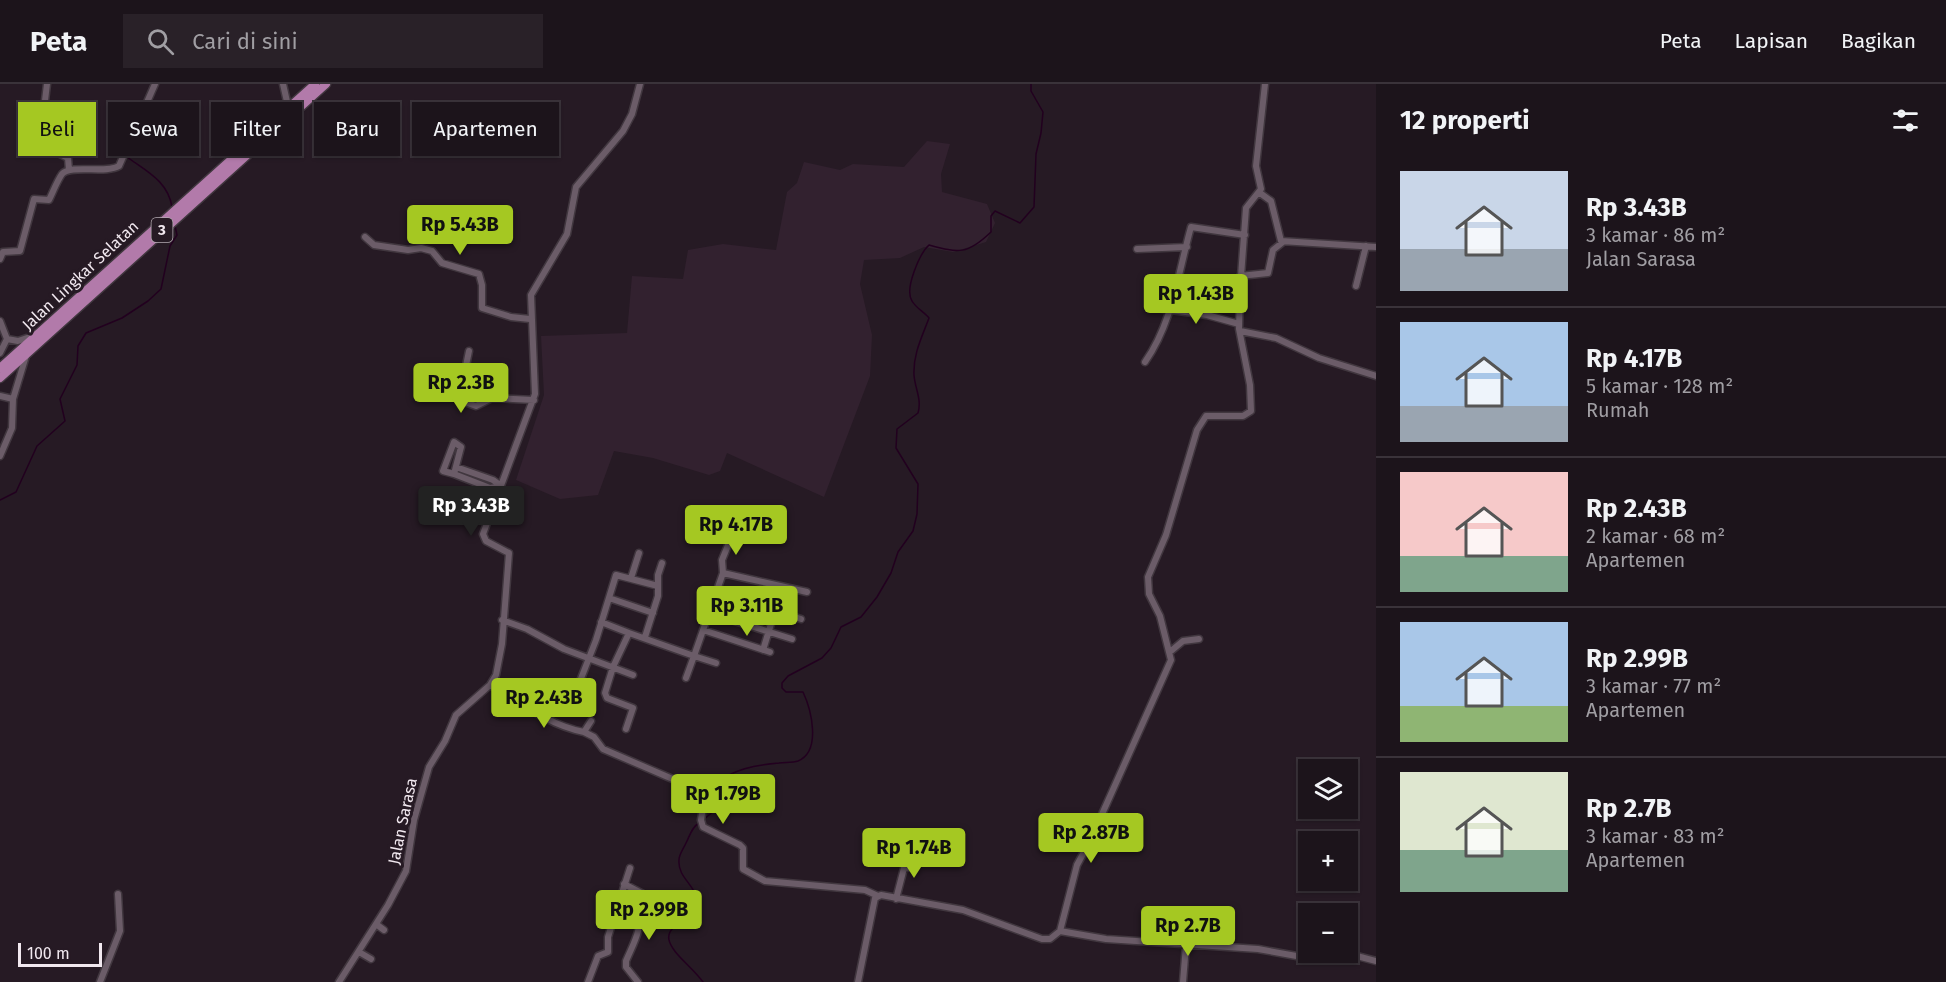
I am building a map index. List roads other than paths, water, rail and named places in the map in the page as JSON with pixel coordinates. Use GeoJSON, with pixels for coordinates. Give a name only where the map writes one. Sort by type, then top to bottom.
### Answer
{"type":"FeatureCollection","features":[{"type":"Feature","properties":{"kind":"main road","name":"Jalan Lingkar Selatan"},"geometry":{"type":"LineString","coordinates":[[298,102],[315,84]]}},
{"type":"Feature","properties":{"kind":"main road","name":"Jalan Lingkar Selatan"},"geometry":{"type":"LineString","coordinates":[[302,102],[326,84]]}},
{"type":"Feature","properties":{"kind":"main road","name":"Jalan Lingkar Selatan"},"geometry":{"type":"LineString","coordinates":[[0,368],[239,156]]}},
{"type":"Feature","properties":{"kind":"main road","name":"Jalan Lingkar Selatan"},"geometry":{"type":"LineString","coordinates":[[0,378],[241,156]]}},
{"type":"Feature","properties":{"kind":"street"},"geometry":{"type":"LineString","coordinates":[[47,84],[44,109],[62,116],[63,142],[60,154],[68,158],[69,170]]}},
{"type":"Feature","properties":{"kind":"street"},"geometry":{"type":"LineString","coordinates":[[0,259],[3,252],[20,252],[34,199],[49,200],[63,173],[69,170],[115,169],[123,157],[155,84]]}},
{"type":"Feature","properties":{"kind":"street"},"geometry":{"type":"LineString","coordinates":[[283,84],[289,102]]}},
{"type":"Feature","properties":{"kind":"street"},"geometry":{"type":"LineString","coordinates":[[640,84],[632,114],[623,131],[576,187],[567,234],[531,296],[530,319],[536,380],[534,400],[483,537],[509,553],[498,669],[490,685],[535,712],[594,737],[603,749],[705,793],[703,827],[740,845],[743,869],[753,876],[770,881],[864,890],[878,896],[963,910],[1042,939],[1050,939],[1060,931],[1077,865],[1172,660],[1160,616],[1149,594],[1148,577],[1166,535],[1177,490],[1201,421],[1206,416],[1243,416],[1251,411],[1251,394],[1239,327],[1240,276],[1247,204],[1260,193]]}},
{"type":"Feature","properties":{"kind":"street"},"geometry":{"type":"LineString","coordinates":[[1265,84],[1256,162],[1260,193],[1271,201],[1279,239],[1283,242],[1376,247]]}},
{"type":"Feature","properties":{"kind":"street"},"geometry":{"type":"LineString","coordinates":[[1145,362],[1161,337],[1193,226],[1245,235]]}},
{"type":"Feature","properties":{"kind":"street"},"geometry":{"type":"LineString","coordinates":[[364,237],[374,245],[408,250],[421,248],[432,251],[438,261],[479,274],[482,285],[482,308],[511,317],[530,319]]}},
{"type":"Feature","properties":{"kind":"street"},"geometry":{"type":"LineString","coordinates":[[1240,276],[1265,275],[1269,270],[1273,250],[1283,242]]}},
{"type":"Feature","properties":{"kind":"street"},"geometry":{"type":"LineString","coordinates":[[1356,286],[1365,246]]}},
{"type":"Feature","properties":{"kind":"street"},"geometry":{"type":"LineString","coordinates":[[1137,249],[1187,247]]}},
{"type":"Feature","properties":{"kind":"street"},"geometry":{"type":"LineString","coordinates":[[1157,308],[1207,315],[1276,338],[1318,358],[1376,375]]}},
{"type":"Feature","properties":{"kind":"street"},"geometry":{"type":"LineString","coordinates":[[0,321],[7,339]]}},
{"type":"Feature","properties":{"kind":"street"},"geometry":{"type":"LineString","coordinates":[[7,339],[18,341],[38,334]]}},
{"type":"Feature","properties":{"kind":"street"},"geometry":{"type":"LineString","coordinates":[[0,353],[7,339]]}},
{"type":"Feature","properties":{"kind":"street"},"geometry":{"type":"LineString","coordinates":[[469,351],[459,400],[476,406],[492,398],[534,400]]}},
{"type":"Feature","properties":{"kind":"street"},"geometry":{"type":"LineString","coordinates":[[0,456],[12,428],[13,399],[26,355]]}},
{"type":"Feature","properties":{"kind":"street"},"geometry":{"type":"LineString","coordinates":[[0,396],[13,399]]}},
{"type":"Feature","properties":{"kind":"street"},"geometry":{"type":"LineString","coordinates":[[454,474],[461,447],[454,442],[443,471],[490,488],[501,486]]}},
{"type":"Feature","properties":{"kind":"street"},"geometry":{"type":"LineString","coordinates":[[456,467],[493,480],[501,486]]}},
{"type":"Feature","properties":{"kind":"street"},"geometry":{"type":"LineString","coordinates":[[686,678],[723,573],[722,561],[731,538]]}},
{"type":"Feature","properties":{"kind":"street"},"geometry":{"type":"LineString","coordinates":[[631,578],[639,553]]}},
{"type":"Feature","properties":{"kind":"street"},"geometry":{"type":"LineString","coordinates":[[645,637],[654,613],[662,563]]}},
{"type":"Feature","properties":{"kind":"street"},"geometry":{"type":"LineString","coordinates":[[723,573],[807,592]]}},
{"type":"Feature","properties":{"kind":"street"},"geometry":{"type":"LineString","coordinates":[[575,694],[616,575],[658,586]]}},
{"type":"Feature","properties":{"kind":"street"},"geometry":{"type":"LineString","coordinates":[[716,592],[801,620]]}},
{"type":"Feature","properties":{"kind":"street"},"geometry":{"type":"LineString","coordinates":[[609,598],[654,613]]}},
{"type":"Feature","properties":{"kind":"street"},"geometry":{"type":"LineString","coordinates":[[703,630],[767,651],[768,631],[775,611]]}},
{"type":"Feature","properties":{"kind":"street"},"geometry":{"type":"LineString","coordinates":[[709,613],[792,639]]}},
{"type":"Feature","properties":{"kind":"street"},"geometry":{"type":"LineString","coordinates":[[502,620],[633,675]]}},
{"type":"Feature","properties":{"kind":"street"},"geometry":{"type":"LineString","coordinates":[[601,621],[628,633],[716,663]]}},
{"type":"Feature","properties":{"kind":"street"},"geometry":{"type":"LineString","coordinates":[[626,729],[633,708],[605,695],[613,667],[628,633]]}},
{"type":"Feature","properties":{"kind":"street"},"geometry":{"type":"LineString","coordinates":[[1171,651],[1183,641],[1199,639]]}},
{"type":"Feature","properties":{"kind":"street","name":"Jalan Sarasa"},"geometry":{"type":"LineString","coordinates":[[339,982],[376,924],[409,862],[414,820],[429,767],[445,741],[456,715],[490,685]]}},
{"type":"Feature","properties":{"kind":"street"},"geometry":{"type":"LineString","coordinates":[[584,732],[591,721]]}},
{"type":"Feature","properties":{"kind":"street"},"geometry":{"type":"LineString","coordinates":[[896,899],[904,867],[915,867],[918,860]]}},
{"type":"Feature","properties":{"kind":"street"},"geometry":{"type":"LineString","coordinates":[[588,982],[598,956],[608,952],[608,937],[630,868]]}},
{"type":"Feature","properties":{"kind":"street"},"geometry":{"type":"LineString","coordinates":[[624,884],[645,896],[638,908],[641,915],[640,933],[626,962],[638,982]]}},
{"type":"Feature","properties":{"kind":"street"},"geometry":{"type":"LineString","coordinates":[[100,982],[120,931],[118,894]]}},
{"type":"Feature","properties":{"kind":"street"},"geometry":{"type":"LineString","coordinates":[[858,982],[875,898],[878,896]]}},
{"type":"Feature","properties":{"kind":"street"},"geometry":{"type":"LineString","coordinates":[[376,924],[384,930]]}},
{"type":"Feature","properties":{"kind":"street"},"geometry":{"type":"LineString","coordinates":[[1060,931],[1107,939],[1258,949],[1298,956]]}},
{"type":"Feature","properties":{"kind":"street"},"geometry":{"type":"LineString","coordinates":[[1183,982],[1186,945]]}},
{"type":"Feature","properties":{"kind":"street"},"geometry":{"type":"LineString","coordinates":[[359,952],[371,959]]}},
{"type":"Feature","properties":{"kind":"street"},"geometry":{"type":"LineString","coordinates":[[1358,956],[1376,961]]}},
{"type":"Feature","properties":{"kind":"waterway"},"geometry":{"type":"LineString","coordinates":[[703,820],[715,810],[717,798],[714,785],[721,780],[745,769],[796,762],[805,756],[812,739],[811,719],[806,699],[803,692],[786,692],[782,688],[782,683],[788,676],[822,658],[831,648],[841,627],[861,617],[877,597],[891,573],[898,552],[913,531],[917,514],[918,484],[896,448],[897,429],[918,413],[919,403],[914,367],[918,346],[929,318],[912,301],[911,280],[929,245],[948,250],[969,248],[991,232],[991,216],[995,211],[1020,223],[1034,207],[1036,154],[1043,112],[1031,91],[1031,84]]}},
{"type":"Feature","properties":{"kind":"waterway"},"geometry":{"type":"LineString","coordinates":[[127,157],[161,183],[170,198],[172,207]]}},
{"type":"Feature","properties":{"kind":"waterway"},"geometry":{"type":"LineString","coordinates":[[0,500],[16,492],[37,446],[65,421],[60,399],[77,365],[78,346],[86,333],[122,318],[148,301],[161,289],[170,246],[177,235],[175,226]]}},
{"type":"Feature","properties":{"kind":"waterway"},"geometry":{"type":"LineString","coordinates":[[699,823],[691,832],[679,860],[682,875],[695,892],[697,907],[693,917],[678,924],[670,931],[669,939],[679,956],[703,982]]}}]}
